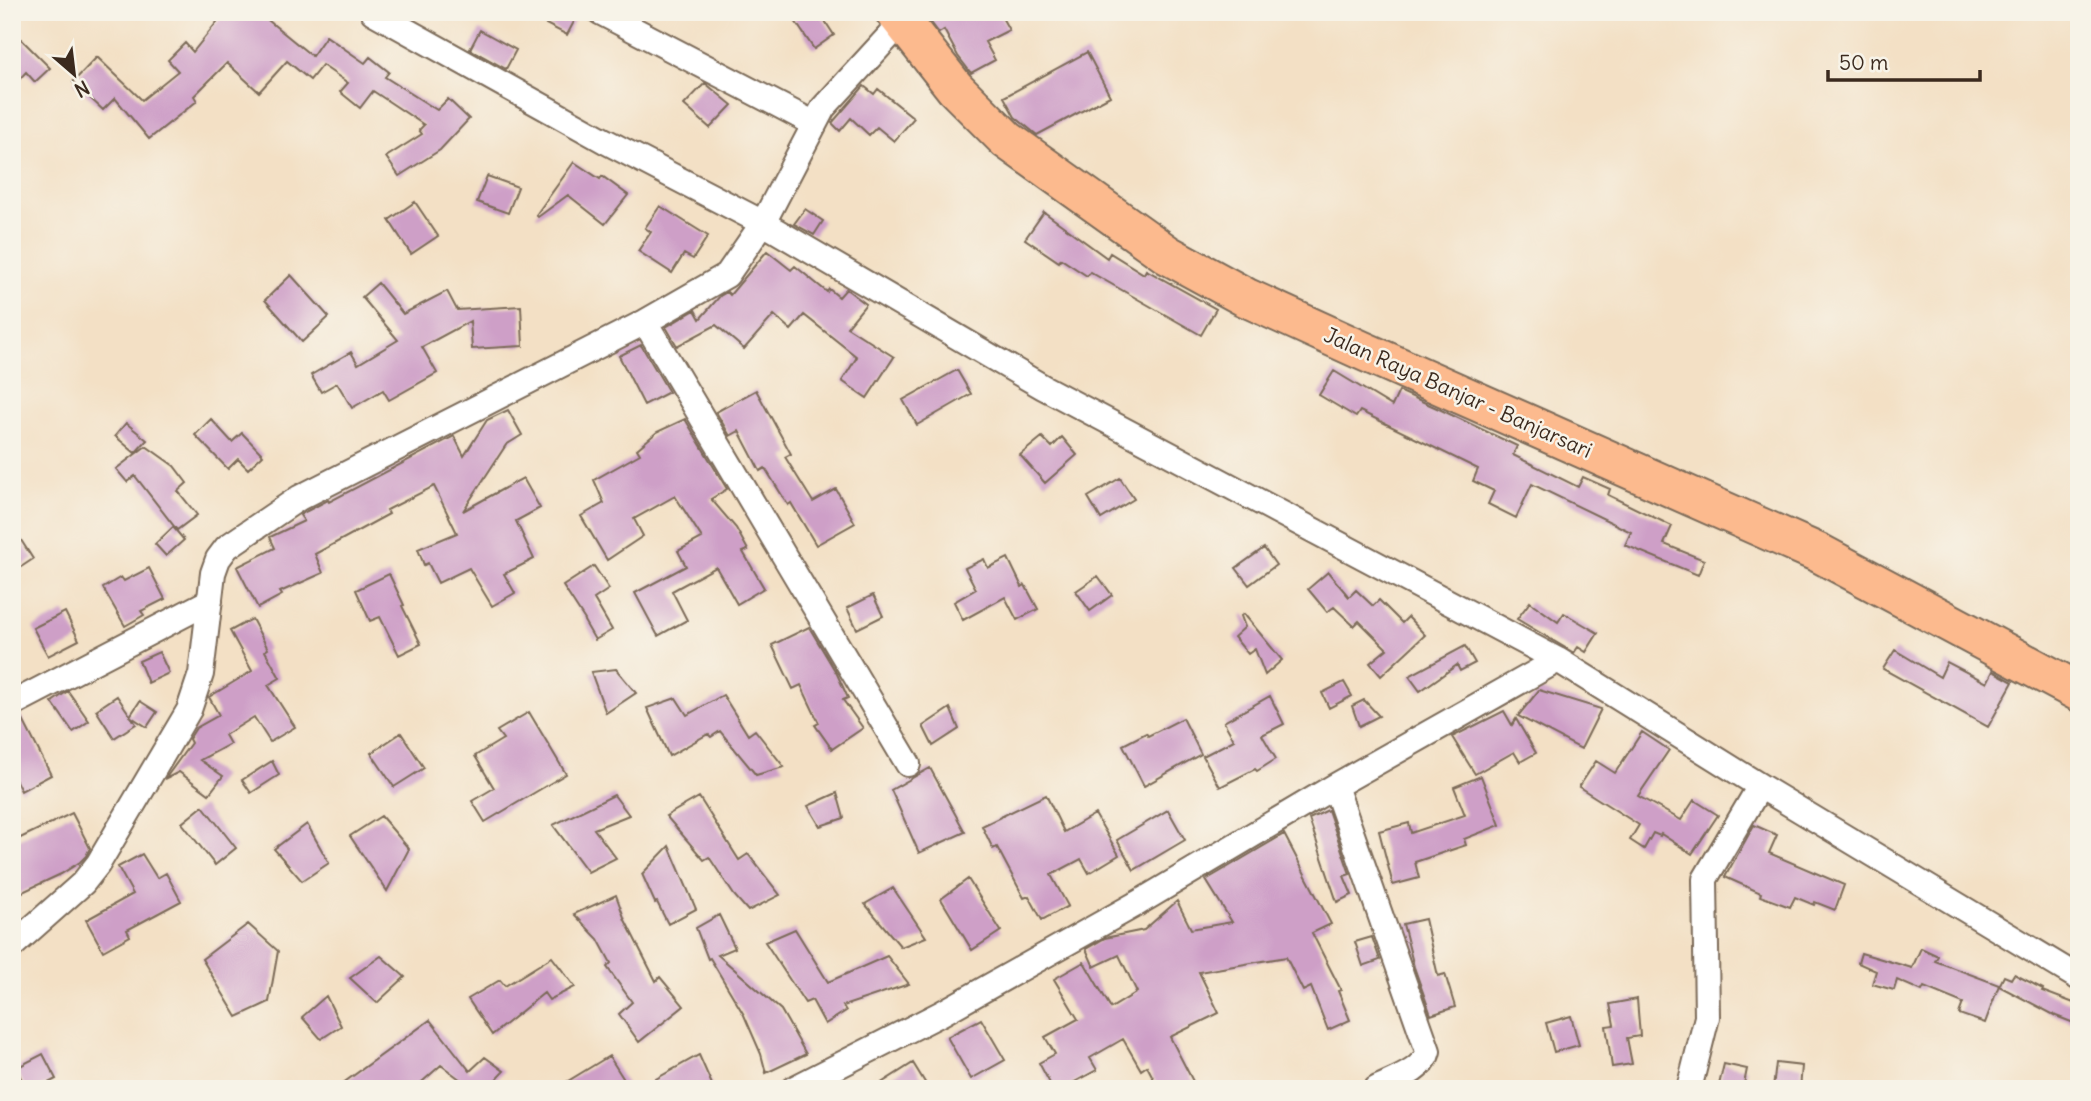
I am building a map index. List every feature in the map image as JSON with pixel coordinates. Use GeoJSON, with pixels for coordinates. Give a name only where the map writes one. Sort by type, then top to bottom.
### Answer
{"type":"FeatureCollection","features":[{"type":"Feature","properties":{"kind":"highway","name":"Jalan Raya Banjar - Banjarsari"},"geometry":{"type":"LineString","coordinates":[[898,17],[955,88],[1007,140],[1168,255],[1245,297],[1821,554],[2079,692]]}},
{"type":"Feature","properties":{"kind":"street"},"geometry":{"type":"LineString","coordinates":[[373,12],[605,141],[763,223],[1043,387],[1558,660],[1760,786],[2079,978]]}},
{"type":"Feature","properties":{"kind":"street"},"geometry":{"type":"LineString","coordinates":[[600,12],[813,124]]}},
{"type":"Feature","properties":{"kind":"street"},"geometry":{"type":"LineString","coordinates":[[12,946],[83,883],[98,864],[189,710],[201,674],[213,573],[218,559],[227,547],[299,498],[645,322],[727,275],[763,223],[823,108],[898,17]]}},
{"type":"Feature","properties":{"kind":"street"},"geometry":{"type":"LineString","coordinates":[[645,322],[908,764]]}},
{"type":"Feature","properties":{"kind":"street"},"geometry":{"type":"LineString","coordinates":[[12,704],[209,601]]}},
{"type":"Feature","properties":{"kind":"street"},"geometry":{"type":"LineString","coordinates":[[793,1089],[942,1013],[1558,660]]}},
{"type":"Feature","properties":{"kind":"street"},"geometry":{"type":"LineString","coordinates":[[1335,786],[1429,1051],[1421,1066],[1376,1089]]}},
{"type":"Feature","properties":{"kind":"street"},"geometry":{"type":"LineString","coordinates":[[1689,1089],[1707,1017],[1705,879],[1760,786]]}},
{"type":"Feature","properties":{"kind":"building"},"geometry":{"type":"Polygon","coordinates":[[[225,12],[258,12],[312,56],[326,36],[365,63],[370,57],[389,72],[385,77],[437,110],[448,99],[469,119],[440,150],[399,176],[386,157],[422,134],[419,130],[424,125],[373,91],[360,108],[340,92],[348,83],[322,65],[310,80],[287,61],[259,92],[227,63],[194,96],[197,101],[149,139],[115,98],[103,110],[73,82],[97,57],[142,100],[178,71],[168,60],[185,43],[193,52],[225,12]]]}},
{"type":"Feature","properties":{"kind":"building"},"geometry":{"type":"Polygon","coordinates":[[[523,12],[564,12],[576,18],[567,35],[523,12]]]}},
{"type":"Feature","properties":{"kind":"building"},"geometry":{"type":"Polygon","coordinates":[[[789,12],[819,12],[834,35],[814,49],[789,12]]]}},
{"type":"Feature","properties":{"kind":"building"},"geometry":{"type":"Polygon","coordinates":[[[923,12],[999,12],[1009,30],[985,42],[995,60],[971,73],[944,30],[939,33],[923,12]]]}},
{"type":"Feature","properties":{"kind":"building"},"geometry":{"type":"Polygon","coordinates":[[[12,30],[50,68],[35,82],[26,72],[12,87],[12,30]]]}},
{"type":"Feature","properties":{"kind":"building"},"geometry":{"type":"Polygon","coordinates":[[[480,30],[516,50],[506,69],[470,49],[480,30]]]}},
{"type":"Feature","properties":{"kind":"building"},"geometry":{"type":"Polygon","coordinates":[[[1087,52],[1110,96],[1037,135],[1015,117],[1004,97],[1087,52]]]}},
{"type":"Feature","properties":{"kind":"building"},"geometry":{"type":"Polygon","coordinates":[[[705,83],[732,105],[710,128],[684,105],[705,83]]]}},
{"type":"Feature","properties":{"kind":"building"},"geometry":{"type":"Polygon","coordinates":[[[864,86],[874,94],[878,89],[914,118],[894,141],[877,127],[869,135],[851,118],[840,131],[832,123],[864,86]]]}},
{"type":"Feature","properties":{"kind":"building"},"geometry":{"type":"Polygon","coordinates":[[[574,162],[600,179],[602,176],[628,195],[605,224],[568,195],[538,217],[536,215],[574,162]]]}},
{"type":"Feature","properties":{"kind":"building"},"geometry":{"type":"Polygon","coordinates":[[[487,176],[518,187],[508,213],[477,202],[487,176]]]}},
{"type":"Feature","properties":{"kind":"building"},"geometry":{"type":"Polygon","coordinates":[[[415,202],[438,236],[411,254],[389,220],[415,202]]]}},
{"type":"Feature","properties":{"kind":"building"},"geometry":{"type":"Polygon","coordinates":[[[660,206],[708,236],[693,259],[684,254],[672,273],[638,251],[651,232],[645,228],[660,206]]]}},
{"type":"Feature","properties":{"kind":"building"},"geometry":{"type":"Polygon","coordinates":[[[805,209],[823,221],[814,235],[794,224],[805,209]]]}},
{"type":"Feature","properties":{"kind":"building"},"geometry":{"type":"Polygon","coordinates":[[[1044,212],[1107,258],[1110,253],[1144,274],[1146,270],[1216,309],[1201,335],[1090,272],[1087,276],[1061,259],[1059,262],[1025,239],[1044,212]]]}},
{"type":"Feature","properties":{"kind":"building"},"geometry":{"type":"Polygon","coordinates":[[[767,251],[791,270],[795,266],[827,292],[829,289],[839,297],[846,289],[866,304],[847,327],[894,357],[867,398],[842,381],[857,357],[804,315],[791,330],[774,315],[744,349],[716,325],[677,346],[666,327],[695,310],[700,319],[720,296],[727,292],[730,295],[767,251]]]}},
{"type":"Feature","properties":{"kind":"building"},"geometry":{"type":"Polygon","coordinates":[[[291,275],[329,317],[302,342],[265,300],[291,275]]]}},
{"type":"Feature","properties":{"kind":"building"},"geometry":{"type":"Polygon","coordinates":[[[378,283],[403,314],[447,291],[457,310],[521,306],[523,346],[472,349],[470,321],[422,347],[437,373],[389,400],[383,390],[352,408],[337,383],[321,392],[311,375],[351,352],[358,364],[398,340],[362,297],[378,283]]]}},
{"type":"Feature","properties":{"kind":"building"},"geometry":{"type":"Polygon","coordinates":[[[641,345],[669,392],[644,405],[619,356],[641,345]]]}},
{"type":"Feature","properties":{"kind":"building"},"geometry":{"type":"Polygon","coordinates":[[[957,370],[971,394],[917,425],[903,400],[957,370]]]}},
{"type":"Feature","properties":{"kind":"building"},"geometry":{"type":"Polygon","coordinates":[[[1334,371],[1392,406],[1399,391],[1517,446],[1513,455],[1578,487],[1583,477],[1610,489],[1608,495],[1672,526],[1664,544],[1704,560],[1698,575],[1625,545],[1631,532],[1532,484],[1516,518],[1488,504],[1494,491],[1473,481],[1478,469],[1360,411],[1356,417],[1319,395],[1334,371]]]}},
{"type":"Feature","properties":{"kind":"building"},"geometry":{"type":"Polygon","coordinates":[[[756,390],[791,454],[785,457],[813,502],[836,489],[855,523],[816,545],[791,503],[788,505],[765,468],[760,471],[739,431],[730,436],[716,412],[756,390]]]}},
{"type":"Feature","properties":{"kind":"building"},"geometry":{"type":"Polygon","coordinates":[[[508,410],[522,435],[506,445],[463,511],[523,478],[540,508],[516,521],[534,559],[504,574],[515,593],[492,606],[469,568],[438,583],[428,563],[424,565],[418,549],[457,533],[434,486],[387,510],[389,514],[315,554],[323,573],[280,592],[282,595],[258,608],[237,567],[275,548],[270,537],[304,521],[300,515],[307,511],[454,436],[464,456],[487,420],[508,410]]]}},
{"type":"Feature","properties":{"kind":"building"},"geometry":{"type":"Polygon","coordinates":[[[211,419],[232,442],[242,433],[263,455],[248,469],[238,459],[228,469],[195,435],[211,419]]]}},
{"type":"Feature","properties":{"kind":"building"},"geometry":{"type":"Polygon","coordinates":[[[685,419],[727,489],[711,499],[736,528],[748,550],[743,552],[764,588],[737,604],[716,567],[672,591],[687,620],[658,636],[635,593],[686,566],[678,551],[702,538],[675,496],[634,519],[643,536],[607,560],[581,516],[604,503],[594,480],[640,454],[637,449],[657,432],[685,419]]]}},
{"type":"Feature","properties":{"kind":"building"},"geometry":{"type":"Polygon","coordinates":[[[126,423],[147,440],[135,453],[115,436],[126,423]]]}},
{"type":"Feature","properties":{"kind":"building"},"geometry":{"type":"Polygon","coordinates":[[[1042,437],[1052,447],[1062,437],[1077,455],[1045,483],[1020,455],[1042,437]]]}},
{"type":"Feature","properties":{"kind":"building"},"geometry":{"type":"Polygon","coordinates":[[[146,446],[174,466],[187,483],[178,491],[197,515],[177,530],[135,476],[127,482],[116,469],[146,446]]]}},
{"type":"Feature","properties":{"kind":"building"},"geometry":{"type":"Polygon","coordinates":[[[1120,478],[1134,499],[1101,519],[1088,497],[1120,478]]]}},
{"type":"Feature","properties":{"kind":"building"},"geometry":{"type":"Polygon","coordinates":[[[12,526],[33,559],[12,573],[12,526]]]}},
{"type":"Feature","properties":{"kind":"building"},"geometry":{"type":"Polygon","coordinates":[[[173,527],[184,540],[166,556],[155,544],[173,527]]]}},
{"type":"Feature","properties":{"kind":"building"},"geometry":{"type":"Polygon","coordinates":[[[1264,548],[1276,565],[1249,585],[1236,568],[1264,548]]]}},
{"type":"Feature","properties":{"kind":"building"},"geometry":{"type":"Polygon","coordinates":[[[1008,558],[1022,587],[1025,585],[1038,609],[1017,620],[1005,597],[963,620],[954,602],[976,589],[965,568],[984,559],[988,568],[1008,558]]]}},
{"type":"Feature","properties":{"kind":"building"},"geometry":{"type":"Polygon","coordinates":[[[594,566],[609,589],[594,599],[612,630],[595,640],[563,586],[594,566]]]}},
{"type":"Feature","properties":{"kind":"building"},"geometry":{"type":"Polygon","coordinates":[[[149,568],[165,599],[141,611],[144,615],[125,626],[103,588],[121,577],[124,581],[149,568]]]}},
{"type":"Feature","properties":{"kind":"building"},"geometry":{"type":"Polygon","coordinates":[[[1328,572],[1349,597],[1356,590],[1373,606],[1379,600],[1402,623],[1408,617],[1425,635],[1381,676],[1370,663],[1387,649],[1359,621],[1354,626],[1334,607],[1327,612],[1308,589],[1328,572]]]}},
{"type":"Feature","properties":{"kind":"building"},"geometry":{"type":"Polygon","coordinates":[[[389,574],[421,644],[399,655],[380,617],[370,621],[356,590],[389,574]]]}},
{"type":"Feature","properties":{"kind":"building"},"geometry":{"type":"Polygon","coordinates":[[[1098,576],[1112,595],[1090,611],[1076,591],[1098,576]]]}},
{"type":"Feature","properties":{"kind":"building"},"geometry":{"type":"Polygon","coordinates":[[[873,595],[883,616],[857,629],[847,608],[873,595]]]}},
{"type":"Feature","properties":{"kind":"building"},"geometry":{"type":"Polygon","coordinates":[[[1530,602],[1558,622],[1564,613],[1598,633],[1586,652],[1578,647],[1574,653],[1517,619],[1530,602]]]}},
{"type":"Feature","properties":{"kind":"building"},"geometry":{"type":"Polygon","coordinates":[[[65,612],[79,640],[48,656],[33,628],[65,612]]]}},
{"type":"Feature","properties":{"kind":"building"},"geometry":{"type":"Polygon","coordinates":[[[1244,614],[1282,660],[1265,675],[1255,649],[1248,654],[1234,637],[1245,627],[1241,616],[1244,614]]]}},
{"type":"Feature","properties":{"kind":"building"},"geometry":{"type":"Polygon","coordinates":[[[252,619],[280,678],[268,685],[295,727],[270,742],[254,717],[225,735],[230,744],[200,760],[223,776],[209,794],[179,772],[165,779],[191,743],[189,739],[196,728],[219,715],[209,697],[252,671],[230,631],[252,619]]]}},
{"type":"Feature","properties":{"kind":"building"},"geometry":{"type":"Polygon","coordinates":[[[809,627],[837,674],[848,698],[843,700],[863,728],[832,749],[815,725],[819,723],[801,685],[793,689],[772,645],[809,627]]]}},
{"type":"Feature","properties":{"kind":"building"},"geometry":{"type":"Polygon","coordinates":[[[1465,646],[1475,663],[1460,671],[1457,665],[1420,691],[1409,676],[1465,646]]]}},
{"type":"Feature","properties":{"kind":"building"},"geometry":{"type":"Polygon","coordinates":[[[1895,650],[1940,677],[1947,662],[1987,683],[1993,671],[2013,682],[1988,727],[1883,669],[1895,650]]]}},
{"type":"Feature","properties":{"kind":"building"},"geometry":{"type":"Polygon","coordinates":[[[159,652],[169,673],[148,683],[139,661],[159,652]]]}},
{"type":"Feature","properties":{"kind":"building"},"geometry":{"type":"Polygon","coordinates":[[[616,669],[636,693],[606,713],[591,672],[616,669]]]}},
{"type":"Feature","properties":{"kind":"building"},"geometry":{"type":"Polygon","coordinates":[[[1344,682],[1352,696],[1329,708],[1322,693],[1344,682]]]}},
{"type":"Feature","properties":{"kind":"building"},"geometry":{"type":"Polygon","coordinates":[[[1539,690],[1601,709],[1581,749],[1518,716],[1539,690]]]}},
{"type":"Feature","properties":{"kind":"building"},"geometry":{"type":"Polygon","coordinates":[[[68,691],[89,721],[73,732],[52,702],[68,691]]]}},
{"type":"Feature","properties":{"kind":"building"},"geometry":{"type":"Polygon","coordinates":[[[723,695],[748,735],[755,730],[784,767],[756,775],[720,731],[711,737],[708,734],[669,756],[647,708],[676,698],[687,715],[723,695]]]}},
{"type":"Feature","properties":{"kind":"building"},"geometry":{"type":"Polygon","coordinates":[[[117,696],[136,724],[114,738],[96,710],[117,696]]]}},
{"type":"Feature","properties":{"kind":"building"},"geometry":{"type":"Polygon","coordinates":[[[1270,696],[1284,724],[1262,735],[1276,759],[1257,771],[1255,769],[1220,787],[1203,756],[1234,740],[1224,722],[1270,696]]]}},
{"type":"Feature","properties":{"kind":"building"},"geometry":{"type":"Polygon","coordinates":[[[1364,700],[1379,716],[1359,726],[1352,706],[1364,700]]]}},
{"type":"Feature","properties":{"kind":"building"},"geometry":{"type":"Polygon","coordinates":[[[140,701],[157,712],[147,727],[130,716],[140,701]]]}},
{"type":"Feature","properties":{"kind":"building"},"geometry":{"type":"Polygon","coordinates":[[[950,708],[959,729],[933,746],[923,726],[950,708]]]}},
{"type":"Feature","properties":{"kind":"building"},"geometry":{"type":"Polygon","coordinates":[[[1504,711],[1512,725],[1516,719],[1536,753],[1520,762],[1514,752],[1475,774],[1452,737],[1504,711]]]}},
{"type":"Feature","properties":{"kind":"building"},"geometry":{"type":"Polygon","coordinates":[[[529,712],[566,774],[485,822],[472,801],[494,788],[475,756],[503,739],[497,731],[529,712]]]}},
{"type":"Feature","properties":{"kind":"building"},"geometry":{"type":"Polygon","coordinates":[[[21,716],[51,775],[21,791],[12,773],[12,719],[21,716]]]}},
{"type":"Feature","properties":{"kind":"building"},"geometry":{"type":"Polygon","coordinates":[[[1183,718],[1201,754],[1144,786],[1123,745],[1183,718]]]}},
{"type":"Feature","properties":{"kind":"building"},"geometry":{"type":"Polygon","coordinates":[[[1642,732],[1669,750],[1638,796],[1681,820],[1694,800],[1718,815],[1692,854],[1661,834],[1660,836],[1653,833],[1644,849],[1630,840],[1639,825],[1579,787],[1596,761],[1615,773],[1642,732]]]}},
{"type":"Feature","properties":{"kind":"building"},"geometry":{"type":"Polygon","coordinates":[[[401,733],[424,768],[394,787],[371,753],[401,733]]]}},
{"type":"Feature","properties":{"kind":"building"},"geometry":{"type":"Polygon","coordinates":[[[272,761],[279,775],[251,793],[242,780],[272,761]]]}},
{"type":"Feature","properties":{"kind":"building"},"geometry":{"type":"Polygon","coordinates":[[[930,768],[965,832],[919,853],[891,790],[930,768]]]}},
{"type":"Feature","properties":{"kind":"building"},"geometry":{"type":"Polygon","coordinates":[[[1481,776],[1500,825],[1464,839],[1466,845],[1415,862],[1419,878],[1393,885],[1379,831],[1409,823],[1411,833],[1465,815],[1454,787],[1481,776]]]}},
{"type":"Feature","properties":{"kind":"building"},"geometry":{"type":"Polygon","coordinates":[[[837,793],[844,818],[820,826],[808,806],[837,793]]]}},
{"type":"Feature","properties":{"kind":"building"},"geometry":{"type":"Polygon","coordinates":[[[614,795],[629,815],[594,829],[616,858],[588,872],[553,825],[614,795]]]}},
{"type":"Feature","properties":{"kind":"building"},"geometry":{"type":"Polygon","coordinates":[[[1046,795],[1064,832],[1095,814],[1119,855],[1089,873],[1081,859],[1051,875],[1068,906],[1042,920],[1029,896],[1024,898],[997,847],[993,849],[982,826],[1046,795]]]}},
{"type":"Feature","properties":{"kind":"building"},"geometry":{"type":"Polygon","coordinates":[[[699,797],[739,860],[748,854],[780,895],[748,911],[709,857],[704,860],[666,816],[699,797]]]}},
{"type":"Feature","properties":{"kind":"building"},"geometry":{"type":"Polygon","coordinates":[[[203,806],[236,848],[215,865],[182,823],[203,806]]]}},
{"type":"Feature","properties":{"kind":"building"},"geometry":{"type":"Polygon","coordinates":[[[1168,810],[1185,840],[1134,870],[1117,840],[1168,810]]]}},
{"type":"Feature","properties":{"kind":"building"},"geometry":{"type":"Polygon","coordinates":[[[1328,810],[1350,874],[1344,876],[1352,895],[1337,902],[1309,819],[1328,810]]]}},
{"type":"Feature","properties":{"kind":"building"},"geometry":{"type":"Polygon","coordinates":[[[72,813],[90,848],[86,856],[61,874],[12,897],[12,842],[72,813]]]}},
{"type":"Feature","properties":{"kind":"building"},"geometry":{"type":"Polygon","coordinates":[[[381,816],[409,849],[387,891],[350,836],[381,816]]]}},
{"type":"Feature","properties":{"kind":"building"},"geometry":{"type":"Polygon","coordinates":[[[307,824],[329,863],[302,881],[274,849],[307,824]]]}},
{"type":"Feature","properties":{"kind":"building"},"geometry":{"type":"Polygon","coordinates":[[[1754,825],[1777,835],[1769,853],[1844,885],[1835,910],[1795,897],[1790,907],[1760,896],[1761,893],[1725,877],[1754,825]]]}},
{"type":"Feature","properties":{"kind":"building"},"geometry":{"type":"Polygon","coordinates":[[[1284,834],[1331,924],[1312,933],[1341,990],[1338,991],[1350,1020],[1328,1030],[1311,987],[1303,991],[1286,957],[1199,972],[1219,1013],[1170,1037],[1197,1089],[1159,1089],[1147,1066],[1141,1070],[1123,1039],[1090,1058],[1097,1070],[1062,1089],[1053,1089],[1039,1063],[1055,1054],[1045,1037],[1078,1019],[1054,979],[1084,962],[1111,1008],[1137,992],[1119,955],[1094,967],[1086,949],[1105,938],[1144,930],[1177,901],[1191,929],[1232,922],[1206,880],[1284,834]]]}},
{"type":"Feature","properties":{"kind":"building"},"geometry":{"type":"Polygon","coordinates":[[[669,846],[696,909],[668,924],[642,874],[669,846]]]}},
{"type":"Feature","properties":{"kind":"building"},"geometry":{"type":"Polygon","coordinates":[[[142,854],[157,878],[166,873],[181,901],[127,930],[130,936],[103,951],[86,920],[133,894],[118,867],[142,854]]]}},
{"type":"Feature","properties":{"kind":"building"},"geometry":{"type":"Polygon","coordinates":[[[968,879],[1001,931],[972,950],[941,899],[968,879]]]}},
{"type":"Feature","properties":{"kind":"building"},"geometry":{"type":"Polygon","coordinates":[[[893,888],[926,937],[901,947],[865,904],[893,888]]]}},
{"type":"Feature","properties":{"kind":"building"},"geometry":{"type":"Polygon","coordinates":[[[616,895],[625,920],[656,981],[660,977],[684,1006],[639,1042],[619,1014],[632,1002],[607,967],[611,963],[598,939],[574,914],[616,895]]]}},
{"type":"Feature","properties":{"kind":"building"},"geometry":{"type":"Polygon","coordinates":[[[719,915],[735,948],[718,955],[781,1010],[806,1054],[766,1073],[744,1015],[710,958],[708,959],[696,928],[719,915]]]}},
{"type":"Feature","properties":{"kind":"building"},"geometry":{"type":"Polygon","coordinates":[[[1425,919],[1438,976],[1445,974],[1455,1007],[1431,1015],[1414,967],[1403,924],[1425,919]]]}},
{"type":"Feature","properties":{"kind":"building"},"geometry":{"type":"Polygon","coordinates":[[[248,924],[278,951],[269,1002],[237,1017],[202,959],[248,924]]]}},
{"type":"Feature","properties":{"kind":"building"},"geometry":{"type":"Polygon","coordinates":[[[795,929],[828,982],[887,956],[909,984],[843,1006],[846,1011],[825,1024],[812,1000],[805,1003],[765,942],[795,929]]]}},
{"type":"Feature","properties":{"kind":"building"},"geometry":{"type":"Polygon","coordinates":[[[1372,937],[1380,960],[1363,966],[1355,942],[1372,937]]]}},
{"type":"Feature","properties":{"kind":"building"},"geometry":{"type":"Polygon","coordinates":[[[1921,948],[1938,956],[1935,961],[1999,985],[1985,1023],[1959,1014],[1963,1003],[1924,987],[1922,991],[1897,980],[1894,990],[1872,984],[1876,971],[1858,963],[1861,953],[1912,968],[1921,948]]]}},
{"type":"Feature","properties":{"kind":"building"},"geometry":{"type":"Polygon","coordinates":[[[381,956],[405,977],[377,1003],[350,978],[381,956]]]}},
{"type":"Feature","properties":{"kind":"building"},"geometry":{"type":"Polygon","coordinates":[[[552,957],[575,987],[549,1000],[544,993],[492,1035],[468,999],[500,980],[505,986],[552,957]]]}},
{"type":"Feature","properties":{"kind":"building"},"geometry":{"type":"Polygon","coordinates":[[[2014,974],[2043,989],[2042,991],[2079,1005],[2079,1025],[1999,986],[2004,976],[2011,979],[2014,974]]]}},
{"type":"Feature","properties":{"kind":"building"},"geometry":{"type":"Polygon","coordinates":[[[326,996],[341,1026],[321,1039],[302,1017],[326,996]]]}},
{"type":"Feature","properties":{"kind":"building"},"geometry":{"type":"Polygon","coordinates":[[[1637,999],[1640,1036],[1627,1038],[1632,1064],[1612,1067],[1606,1026],[1614,1025],[1610,1004],[1637,999]]]}},
{"type":"Feature","properties":{"kind":"building"},"geometry":{"type":"Polygon","coordinates":[[[1571,1016],[1579,1045],[1554,1052],[1546,1023],[1571,1016]]]}},
{"type":"Feature","properties":{"kind":"building"},"geometry":{"type":"Polygon","coordinates":[[[981,1019],[1005,1060],[971,1079],[947,1037],[981,1019]]]}},
{"type":"Feature","properties":{"kind":"building"},"geometry":{"type":"Polygon","coordinates":[[[430,1020],[470,1071],[485,1057],[504,1071],[487,1089],[473,1089],[441,1065],[414,1089],[335,1089],[430,1020]]]}},
{"type":"Feature","properties":{"kind":"building"},"geometry":{"type":"Polygon","coordinates":[[[43,1054],[56,1079],[37,1089],[26,1089],[16,1068],[43,1054]]]}},
{"type":"Feature","properties":{"kind":"building"},"geometry":{"type":"Polygon","coordinates":[[[699,1055],[714,1089],[638,1089],[699,1055]]]}},
{"type":"Feature","properties":{"kind":"building"},"geometry":{"type":"Polygon","coordinates":[[[609,1056],[630,1089],[555,1089],[609,1056]]]}},
{"type":"Feature","properties":{"kind":"building"},"geometry":{"type":"Polygon","coordinates":[[[913,1063],[929,1089],[872,1089],[913,1063]]]}},
{"type":"Feature","properties":{"kind":"building"},"geometry":{"type":"Polygon","coordinates":[[[1776,1063],[1802,1066],[1800,1089],[1773,1089],[1776,1063]]]}},
{"type":"Feature","properties":{"kind":"building"},"geometry":{"type":"Polygon","coordinates":[[[1724,1064],[1747,1069],[1743,1089],[1718,1089],[1724,1064]]]}}]}
